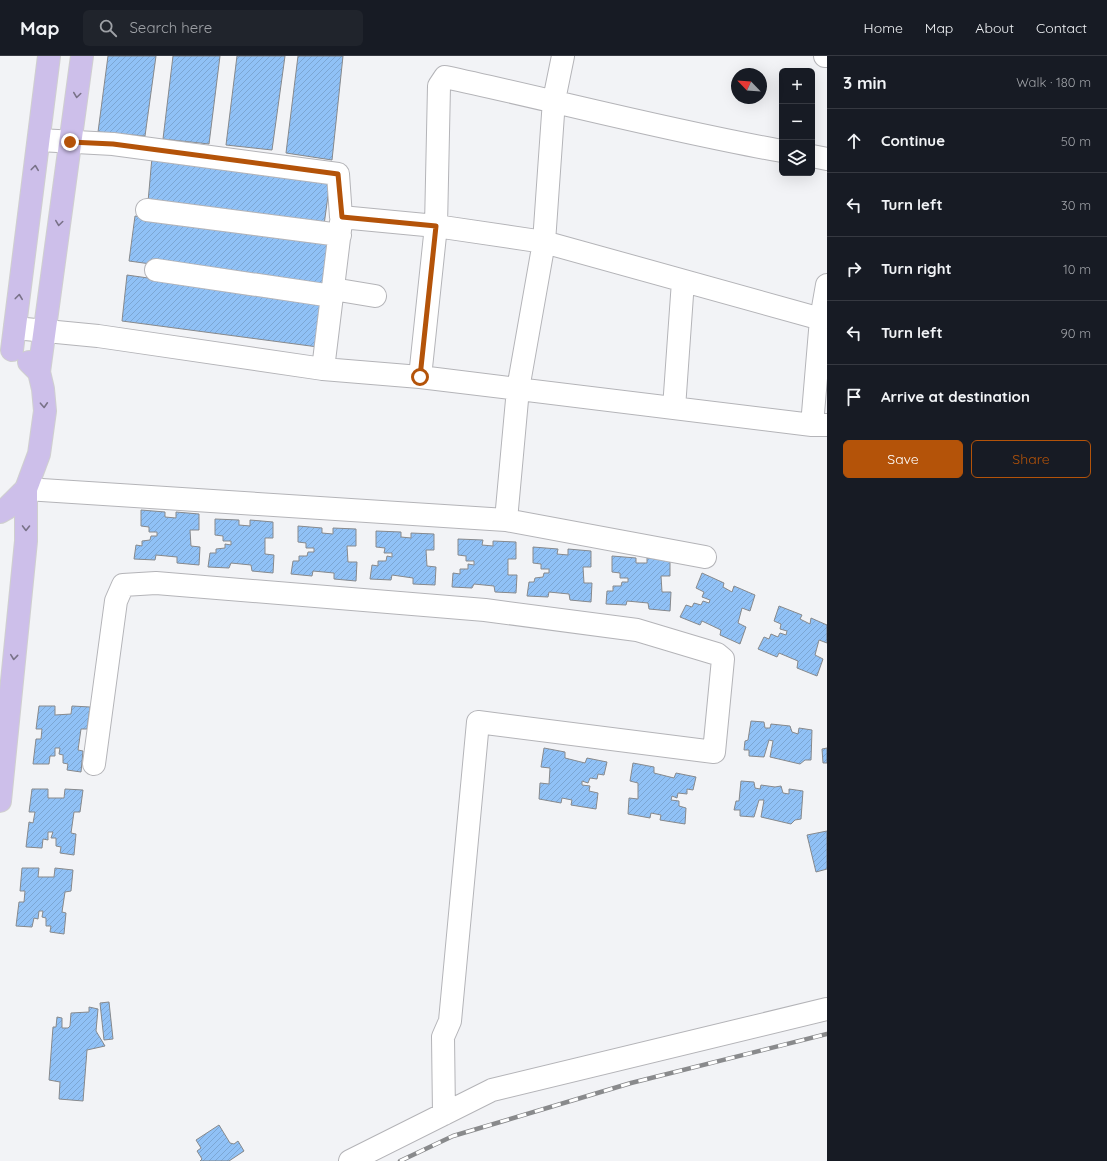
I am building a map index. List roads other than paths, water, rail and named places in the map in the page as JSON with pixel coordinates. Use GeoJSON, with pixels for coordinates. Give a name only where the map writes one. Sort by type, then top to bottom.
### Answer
{"type":"FeatureCollection","features":[{"type":"Feature","properties":{"kind":"main road"},"geometry":{"type":"LineString","coordinates":[[39,372],[9,343],[39,140],[49,56]]}},
{"type":"Feature","properties":{"kind":"main road"},"geometry":{"type":"LineString","coordinates":[[0,801],[26,541],[26,489],[39,454],[45,411],[43,389],[39,372],[82,56]]}},
{"type":"Feature","properties":{"kind":"main road"},"geometry":{"type":"LineString","coordinates":[[0,512],[7,508],[26,489]]}},
{"type":"Feature","properties":{"kind":"street"},"geometry":{"type":"LineString","coordinates":[[506,520],[518,389],[544,242],[554,100],[563,56]]}},
{"type":"Feature","properties":{"kind":"street"},"geometry":{"type":"LineString","coordinates":[[420,377],[436,226],[439,86],[445,77],[554,100],[737,143],[779,150]]}},
{"type":"Feature","properties":{"kind":"street"},"geometry":{"type":"LineString","coordinates":[[39,140],[113,144],[338,174],[341,226],[323,369]]}},
{"type":"Feature","properties":{"kind":"street"},"geometry":{"type":"LineString","coordinates":[[815,157],[827,159]]}},
{"type":"Feature","properties":{"kind":"street"},"geometry":{"type":"LineString","coordinates":[[147,210],[341,226],[436,226],[544,242],[821,319]]}},
{"type":"Feature","properties":{"kind":"street"},"geometry":{"type":"LineString","coordinates":[[156,270],[333,293],[375,296]]}},
{"type":"Feature","properties":{"kind":"street"},"geometry":{"type":"LineString","coordinates":[[674,408],[683,281]]}},
{"type":"Feature","properties":{"kind":"street"},"geometry":{"type":"LineString","coordinates":[[9,343],[44,331],[98,336],[323,369],[420,377],[820,425],[821,319],[827,285]]}},
{"type":"Feature","properties":{"kind":"street"},"geometry":{"type":"LineString","coordinates":[[26,489],[506,520],[705,557]]}},
{"type":"Feature","properties":{"kind":"street"},"geometry":{"type":"LineString","coordinates":[[94,764],[116,600],[123,585],[156,583],[485,610],[637,630],[716,654],[723,659],[714,752],[478,722],[450,1021],[443,1037],[444,1114]]}},
{"type":"Feature","properties":{"kind":"street"},"geometry":{"type":"LineString","coordinates":[[350,1161],[492,1090],[827,1009]]}},
{"type":"Feature","properties":{"kind":"railway"},"geometry":{"type":"LineString","coordinates":[[400,1161],[453,1136],[631,1083],[827,1034]]}}]}
